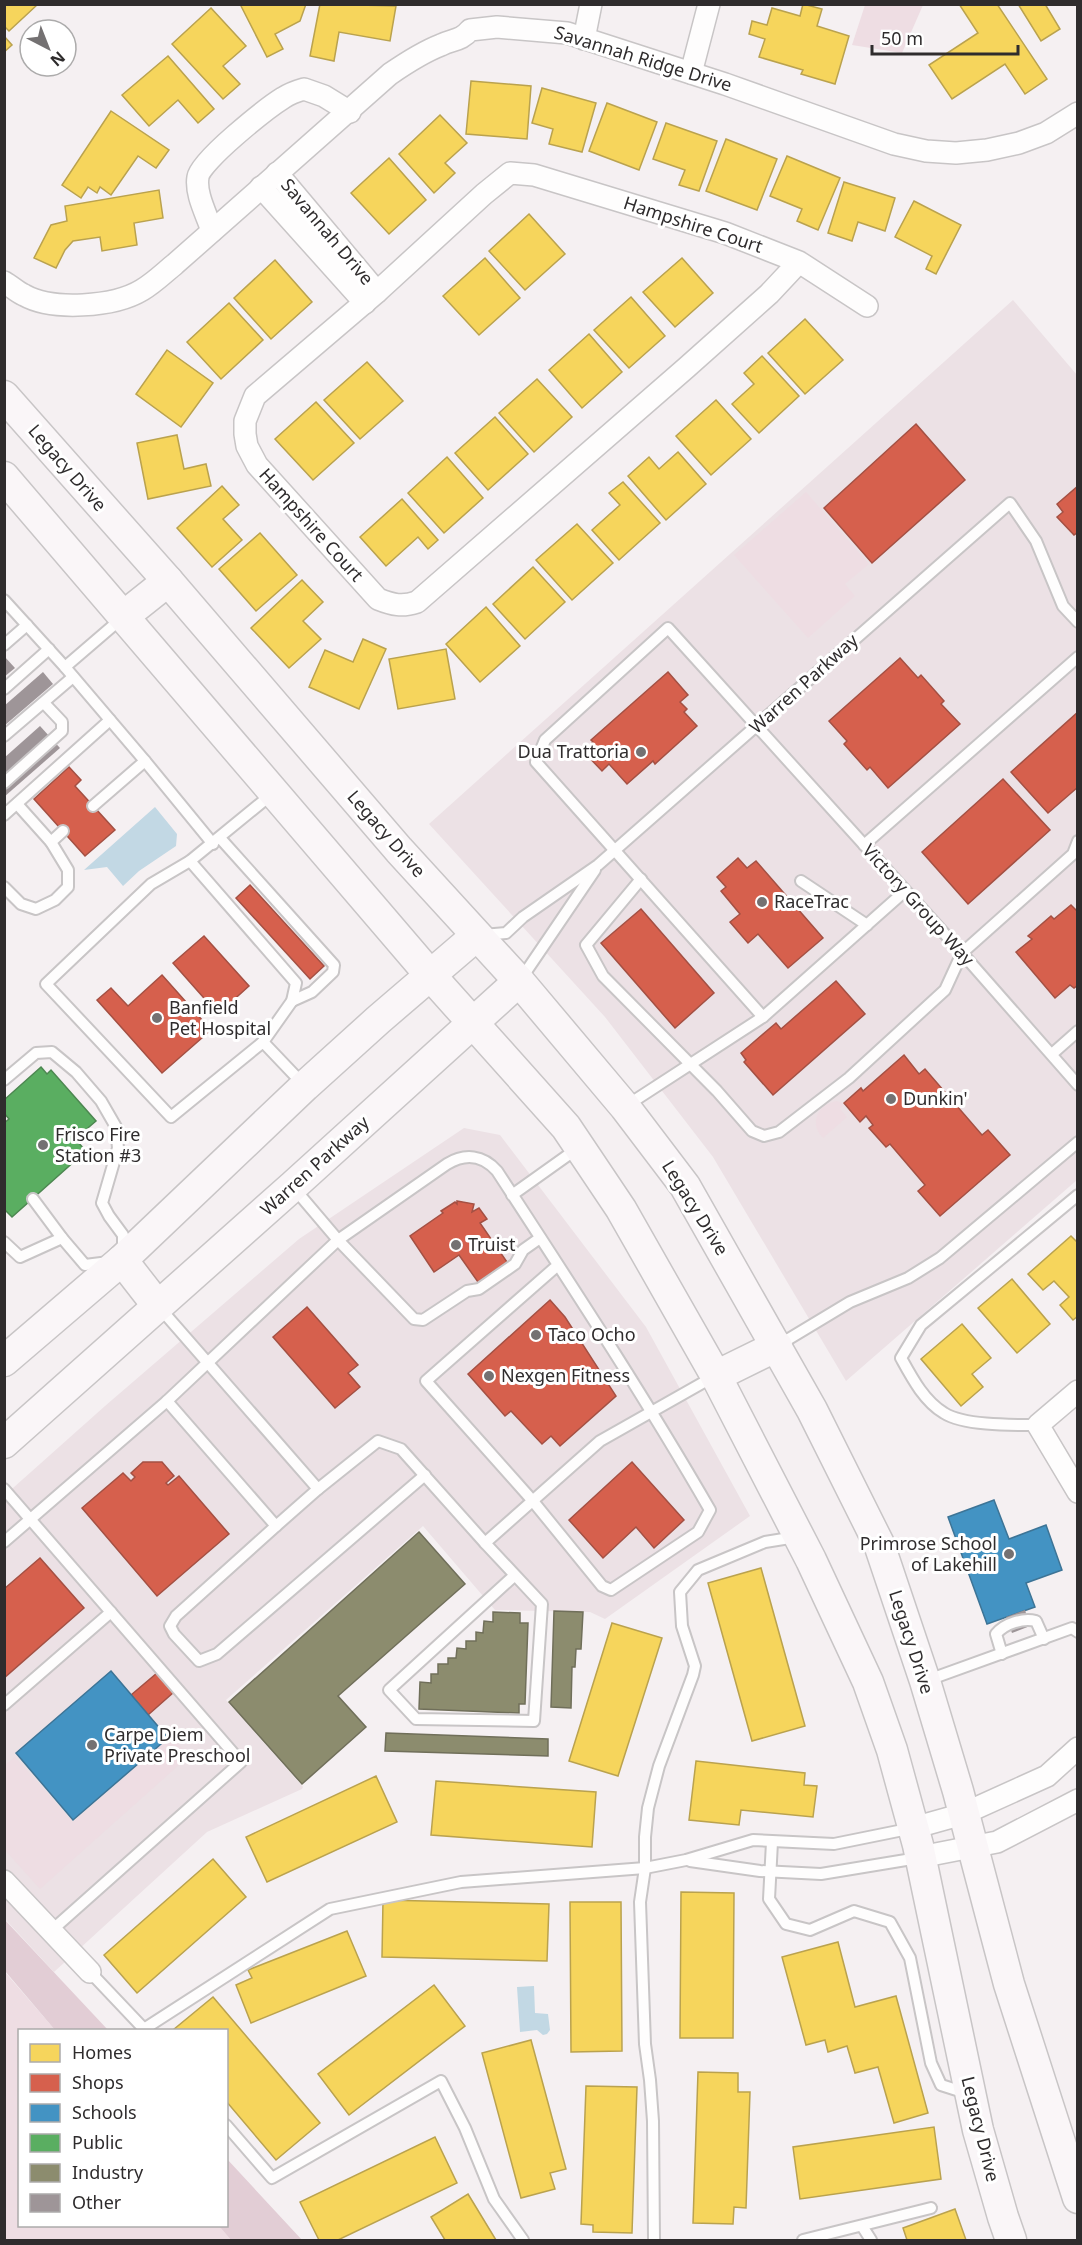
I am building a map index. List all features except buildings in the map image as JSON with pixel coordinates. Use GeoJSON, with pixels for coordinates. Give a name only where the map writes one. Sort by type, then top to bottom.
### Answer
{"type":"FeatureCollection","features":[{"type":"Feature","properties":{"kind":"main road","name":"Legacy Drive"},"geometry":{"type":"LineString","coordinates":[[4,396],[168,580],[399,850],[519,981],[625,1107],[685,1186],[812,1410],[879,1544],[925,1681],[1009,1984],[1077,2198]]}},
{"type":"Feature","properties":{"kind":"main road","name":"Legacy Drive"},"geometry":{"type":"LineString","coordinates":[[4,477],[431,976],[566,1126],[621,1209],[716,1376],[799,1536],[868,1682],[892,1750],[913,1828],[981,2141],[1011,2241]]}},
{"type":"Feature","properties":{"kind":"main road"},"geometry":{"type":"LineString","coordinates":[[124,616],[168,580]]}},
{"type":"Feature","properties":{"kind":"main road"},"geometry":{"type":"LineString","coordinates":[[6,1358],[122,1260],[305,1086],[476,936]]}},
{"type":"Feature","properties":{"kind":"main road","name":"Warren Parkway"},"geometry":{"type":"LineString","coordinates":[[4,1443],[519,981]]}},
{"type":"Feature","properties":{"kind":"main road"},"geometry":{"type":"LineString","coordinates":[[122,1260],[157,1305]]}},
{"type":"Feature","properties":{"kind":"main road"},"geometry":{"type":"LineString","coordinates":[[716,1376],[777,1346]]}},
{"type":"Feature","properties":{"kind":"street"},"geometry":{"type":"LineString","coordinates":[[584,39],[591,4]]}},
{"type":"Feature","properties":{"kind":"street"},"geometry":{"type":"LineString","coordinates":[[691,73],[709,4]]}},
{"type":"Feature","properties":{"kind":"street","name":"Savannah Ridge Drive"},"geometry":{"type":"LineString","coordinates":[[4,282],[25,296],[46,303],[89,305],[108,303],[142,290],[176,264],[277,173],[350,112],[390,74],[405,63],[442,44],[462,39],[470,30],[497,27],[546,29],[567,33],[691,73],[894,144],[926,151],[956,153],[987,150],[1019,143],[1046,133],[1077,113]]}},
{"type":"Feature","properties":{"kind":"street"},"geometry":{"type":"LineString","coordinates":[[212,231],[201,198],[198,175],[205,163],[256,118],[284,96],[304,88],[324,96],[350,112]]}},
{"type":"Feature","properties":{"kind":"street","name":"Savannah Drive"},"geometry":{"type":"LineString","coordinates":[[277,173],[371,297]]}},
{"type":"Feature","properties":{"kind":"street","name":"Hampshire Court"},"geometry":{"type":"LineString","coordinates":[[799,262],[769,294],[686,368],[417,602],[395,606],[378,599],[369,591],[257,465],[247,446],[244,434],[245,422],[255,396],[371,297],[510,173],[534,175],[725,233],[799,262],[867,306]]}},
{"type":"Feature","properties":{"kind":"street","name":"Savannah Drive"},"geometry":{"type":"LineString","coordinates":[[261,187],[371,297]]}},
{"type":"Feature","properties":{"kind":"street"},"geometry":{"type":"LineString","coordinates":[[1077,1391],[1038,1425],[1077,1492]]}},
{"type":"Feature","properties":{"kind":"street"},"geometry":{"type":"LineString","coordinates":[[913,1828],[963,1814],[1047,1776],[1077,1748]]}},
{"type":"Feature","properties":{"kind":"street"},"geometry":{"type":"LineString","coordinates":[[920,1857],[997,1842],[1077,1800]]}},
{"type":"Feature","properties":{"kind":"street"},"geometry":{"type":"LineString","coordinates":[[4,1881],[90,1972]]}},
{"type":"Feature","properties":{"kind":"lane","name":"Warren Parkway"},"geometry":{"type":"LineString","coordinates":[[476,936],[506,933],[523,917],[598,865],[1010,502],[1036,541],[1063,606],[1077,622]]}},
{"type":"Feature","properties":{"kind":"lane"},"geometry":{"type":"LineString","coordinates":[[6,605],[49,649],[217,841],[334,965],[333,972],[312,992],[292,1001]]}},
{"type":"Feature","properties":{"kind":"lane"},"geometry":{"type":"LineString","coordinates":[[65,667],[124,616]]}},
{"type":"Feature","properties":{"kind":"lane"},"geometry":{"type":"LineString","coordinates":[[4,645],[27,625]]}},
{"type":"Feature","properties":{"kind":"lane","name":"Victory Group Way"},"geometry":{"type":"LineString","coordinates":[[615,849],[536,762],[545,740],[668,628],[758,725],[1052,1054],[1077,1085]]}},
{"type":"Feature","properties":{"kind":"lane"},"geometry":{"type":"LineString","coordinates":[[4,689],[49,649]]}},
{"type":"Feature","properties":{"kind":"lane"},"geometry":{"type":"LineString","coordinates":[[864,845],[1077,657]]}},
{"type":"Feature","properties":{"kind":"lane"},"geometry":{"type":"LineString","coordinates":[[4,736],[73,677]]}},
{"type":"Feature","properties":{"kind":"lane"},"geometry":{"type":"LineString","coordinates":[[4,783],[62,731],[62,722],[44,703]]}},
{"type":"Feature","properties":{"kind":"lane"},"geometry":{"type":"LineString","coordinates":[[4,815],[110,720]]}},
{"type":"Feature","properties":{"kind":"lane"},"geometry":{"type":"LineString","coordinates":[[93,806],[146,760]]}},
{"type":"Feature","properties":{"kind":"lane"},"geometry":{"type":"LineString","coordinates":[[190,861],[296,983],[292,1001],[262,1042],[171,1117],[46,984],[151,884],[190,861],[217,841],[275,792]]}},
{"type":"Feature","properties":{"kind":"lane"},"geometry":{"type":"LineString","coordinates":[[4,887],[21,904],[36,909],[55,900],[68,887],[68,870],[51,842],[17,804]]}},
{"type":"Feature","properties":{"kind":"lane"},"geometry":{"type":"LineString","coordinates":[[51,842],[63,831]]}},
{"type":"Feature","properties":{"kind":"lane"},"geometry":{"type":"LineString","coordinates":[[642,879],[585,945],[603,976],[752,1131],[764,1136],[779,1132],[849,1078],[945,990],[962,953],[1073,854],[1077,840]]}},
{"type":"Feature","properties":{"kind":"lane"},"geometry":{"type":"LineString","coordinates":[[615,849],[763,1017]]}},
{"type":"Feature","properties":{"kind":"lane","name":"Warren Parkway"},"geometry":{"type":"LineString","coordinates":[[519,981],[598,865]]}},
{"type":"Feature","properties":{"kind":"lane"},"geometry":{"type":"LineString","coordinates":[[801,881],[867,925]]}},
{"type":"Feature","properties":{"kind":"lane"},"geometry":{"type":"LineString","coordinates":[[625,1107],[763,1017],[905,891]]}},
{"type":"Feature","properties":{"kind":"lane"},"geometry":{"type":"LineString","coordinates":[[1052,1054],[1077,1031]]}},
{"type":"Feature","properties":{"kind":"lane"},"geometry":{"type":"LineString","coordinates":[[262,1042],[305,1086]]}},
{"type":"Feature","properties":{"kind":"lane"},"geometry":{"type":"LineString","coordinates":[[4,1080],[36,1053],[52,1052],[76,1072],[101,1101],[116,1127],[118,1148],[102,1203],[123,1235],[122,1260],[85,1265],[33,1199]]}},
{"type":"Feature","properties":{"kind":"lane"},"geometry":{"type":"LineString","coordinates":[[777,1346],[850,1302],[908,1278],[940,1258],[1077,1142]]}},
{"type":"Feature","properties":{"kind":"lane"},"geometry":{"type":"LineString","coordinates":[[512,1195],[580,1147]]}},
{"type":"Feature","properties":{"kind":"lane"},"geometry":{"type":"LineString","coordinates":[[4,1542],[208,1364],[338,1240],[447,1164],[463,1157],[475,1157],[490,1164],[512,1195],[558,1265],[653,1411],[710,1510],[698,1532],[611,1590],[602,1586],[532,1500],[426,1381],[558,1265]]}},
{"type":"Feature","properties":{"kind":"lane"},"geometry":{"type":"LineString","coordinates":[[292,1186],[338,1240],[414,1319],[419,1321],[467,1291],[479,1289],[515,1264],[522,1250],[540,1238]]}},
{"type":"Feature","properties":{"kind":"lane"},"geometry":{"type":"LineString","coordinates":[[1038,1425],[981,1424],[945,1414],[918,1387],[901,1358],[921,1325],[1077,1195]]}},
{"type":"Feature","properties":{"kind":"lane"},"geometry":{"type":"LineString","coordinates":[[4,1242],[20,1257],[62,1238]]}},
{"type":"Feature","properties":{"kind":"lane"},"geometry":{"type":"LineString","coordinates":[[157,1305],[318,1489]]}},
{"type":"Feature","properties":{"kind":"lane"},"geometry":{"type":"LineString","coordinates":[[485,1542],[600,1441],[716,1376]]}},
{"type":"Feature","properties":{"kind":"lane"},"geometry":{"type":"LineString","coordinates":[[167,1401],[276,1526]]}},
{"type":"Feature","properties":{"kind":"lane"},"geometry":{"type":"LineString","coordinates":[[425,1475],[217,1654],[199,1661],[174,1634],[171,1626],[176,1616],[318,1489],[378,1441],[401,1449],[425,1475],[515,1575],[542,1604],[534,1721],[416,1719],[389,1690],[515,1575]]}},
{"type":"Feature","properties":{"kind":"lane"},"geometry":{"type":"LineString","coordinates":[[4,1489],[241,1762],[51,1931]]}},
{"type":"Feature","properties":{"kind":"lane"},"geometry":{"type":"LineString","coordinates":[[654,2241],[653,2121],[645,2044],[640,1914],[647,1817],[659,1766],[695,1666],[682,1626],[680,1592],[698,1570],[765,1542],[799,1536]]}},
{"type":"Feature","properties":{"kind":"lane"},"geometry":{"type":"LineString","coordinates":[[4,1705],[111,1611]]}},
{"type":"Feature","properties":{"kind":"lane"},"geometry":{"type":"LineString","coordinates":[[1002,1654],[996,1634],[1001,1628],[1026,1619],[1036,1621],[1044,1639]]}},
{"type":"Feature","properties":{"kind":"lane"},"geometry":{"type":"LineString","coordinates":[[925,1681],[1072,1628],[1077,1632]]}},
{"type":"Feature","properties":{"kind":"lane"},"geometry":{"type":"LineString","coordinates":[[147,2029],[330,1909],[461,1882],[645,1868],[686,1860],[753,1840],[834,1844],[913,1828]]}},
{"type":"Feature","properties":{"kind":"lane"},"geometry":{"type":"LineString","coordinates":[[772,1842],[769,1899],[786,1924],[810,1930],[854,1911],[890,1922],[910,1958],[931,2063],[941,2085],[970,2094]]}},
{"type":"Feature","properties":{"kind":"lane"},"geometry":{"type":"LineString","coordinates":[[686,1860],[771,1872],[821,1874],[920,1857]]}},
{"type":"Feature","properties":{"kind":"lane"},"geometry":{"type":"LineString","coordinates":[[90,1972],[144,2029]]}},
{"type":"Feature","properties":{"kind":"lane"},"geometry":{"type":"LineString","coordinates":[[228,2127],[272,2178],[441,2081],[465,2128],[494,2199],[523,2241]]}},
{"type":"Feature","properties":{"kind":"lane"},"geometry":{"type":"LineString","coordinates":[[802,2241],[931,2208]]}},
{"type":"Feature","properties":{"kind":"lane"},"geometry":{"type":"LineString","coordinates":[[862,2226],[871,2241]]}},
{"type":"Feature","properties":{"kind":"shaded area"},"geometry":{"type":"Polygon","coordinates":[[[865,5],[923,5],[902,53],[852,45],[865,5]]]}},
{"type":"Feature","properties":{"kind":"shaded area"},"geometry":{"type":"Polygon","coordinates":[[[1013,300],[1077,375],[1077,1180],[846,1381],[713,1157],[605,1017],[429,824],[1013,300]]]}},
{"type":"Feature","properties":{"kind":"shaded area"},"geometry":{"type":"Polygon","coordinates":[[[806,492],[869,564],[845,584],[855,596],[808,638],[734,555],[806,492]]]}},
{"type":"Feature","properties":{"kind":"shaded area"},"geometry":{"type":"Polygon","coordinates":[[[836,1101],[844,1105],[840,1109],[847,1117],[823,1138],[816,1127],[817,1116],[824,1106],[836,1101]]]}},
{"type":"Feature","properties":{"kind":"shaded area"},"geometry":{"type":"Polygon","coordinates":[[[464,1128],[500,1135],[646,1327],[750,1516],[605,1619],[590,1612],[495,1610],[423,1526],[226,1700],[303,1787],[302,1789],[207,1832],[54,1972],[5,1919],[4,1496],[299,1239],[464,1128]]]}},
{"type":"Feature","properties":{"kind":"shaded area"},"geometry":{"type":"Polygon","coordinates":[[[171,1736],[189,1756],[40,1889],[5,1850],[4,1766],[15,1757],[73,1822],[171,1736]]]}},
{"type":"Feature","properties":{"kind":"shaded area"},"geometry":{"type":"Polygon","coordinates":[[[4,1919],[107,2029],[54,2029],[5,1971],[4,1919]]]}},
{"type":"Feature","properties":{"kind":"shaded area"},"geometry":{"type":"Polygon","coordinates":[[[4,1971],[54,2029],[18,2029],[18,2227],[220,2227],[231,2240],[5,2240],[4,1971]]]}},
{"type":"Feature","properties":{"kind":"shaded area"},"geometry":{"type":"Polygon","coordinates":[[[228,2160],[302,2240],[231,2240],[220,2227],[228,2227],[228,2160]]]}},
{"type":"Feature","properties":{"kind":"water"},"geometry":{"type":"Polygon","coordinates":[[[155,807],[177,834],[176,846],[139,871],[123,886],[107,867],[84,870],[155,807]]]}},
{"type":"Feature","properties":{"kind":"water"},"geometry":{"type":"Polygon","coordinates":[[[534,1986],[535,2013],[548,2014],[550,2030],[543,2035],[537,2030],[520,2032],[517,1987],[534,1986]]]}},
{"type":"Feature","properties":{"kind":"place","name":"Dua Trattoria"},"geometry":{"type":"Point","coordinates":[641,752]}},
{"type":"Feature","properties":{"kind":"place","name":"RaceTrac"},"geometry":{"type":"Point","coordinates":[762,902]}},
{"type":"Feature","properties":{"kind":"place","name":"Banfield Pet Hospital"},"geometry":{"type":"Point","coordinates":[157,1018]}},
{"type":"Feature","properties":{"kind":"place","name":"Dunkin'"},"geometry":{"type":"Point","coordinates":[891,1099]}},
{"type":"Feature","properties":{"kind":"place","name":"Frisco Fire Station #3"},"geometry":{"type":"Point","coordinates":[43,1145]}},
{"type":"Feature","properties":{"kind":"place","name":"Truist"},"geometry":{"type":"Point","coordinates":[456,1245]}},
{"type":"Feature","properties":{"kind":"place","name":"Taco Ocho"},"geometry":{"type":"Point","coordinates":[536,1335]}},
{"type":"Feature","properties":{"kind":"place","name":"Nexgen Fitness"},"geometry":{"type":"Point","coordinates":[489,1376]}},
{"type":"Feature","properties":{"kind":"place","name":"Primrose School of Lakehill"},"geometry":{"type":"Point","coordinates":[1009,1554]}},
{"type":"Feature","properties":{"kind":"place","name":"Carpe Diem Private Preschool"},"geometry":{"type":"Point","coordinates":[92,1745]}}]}
